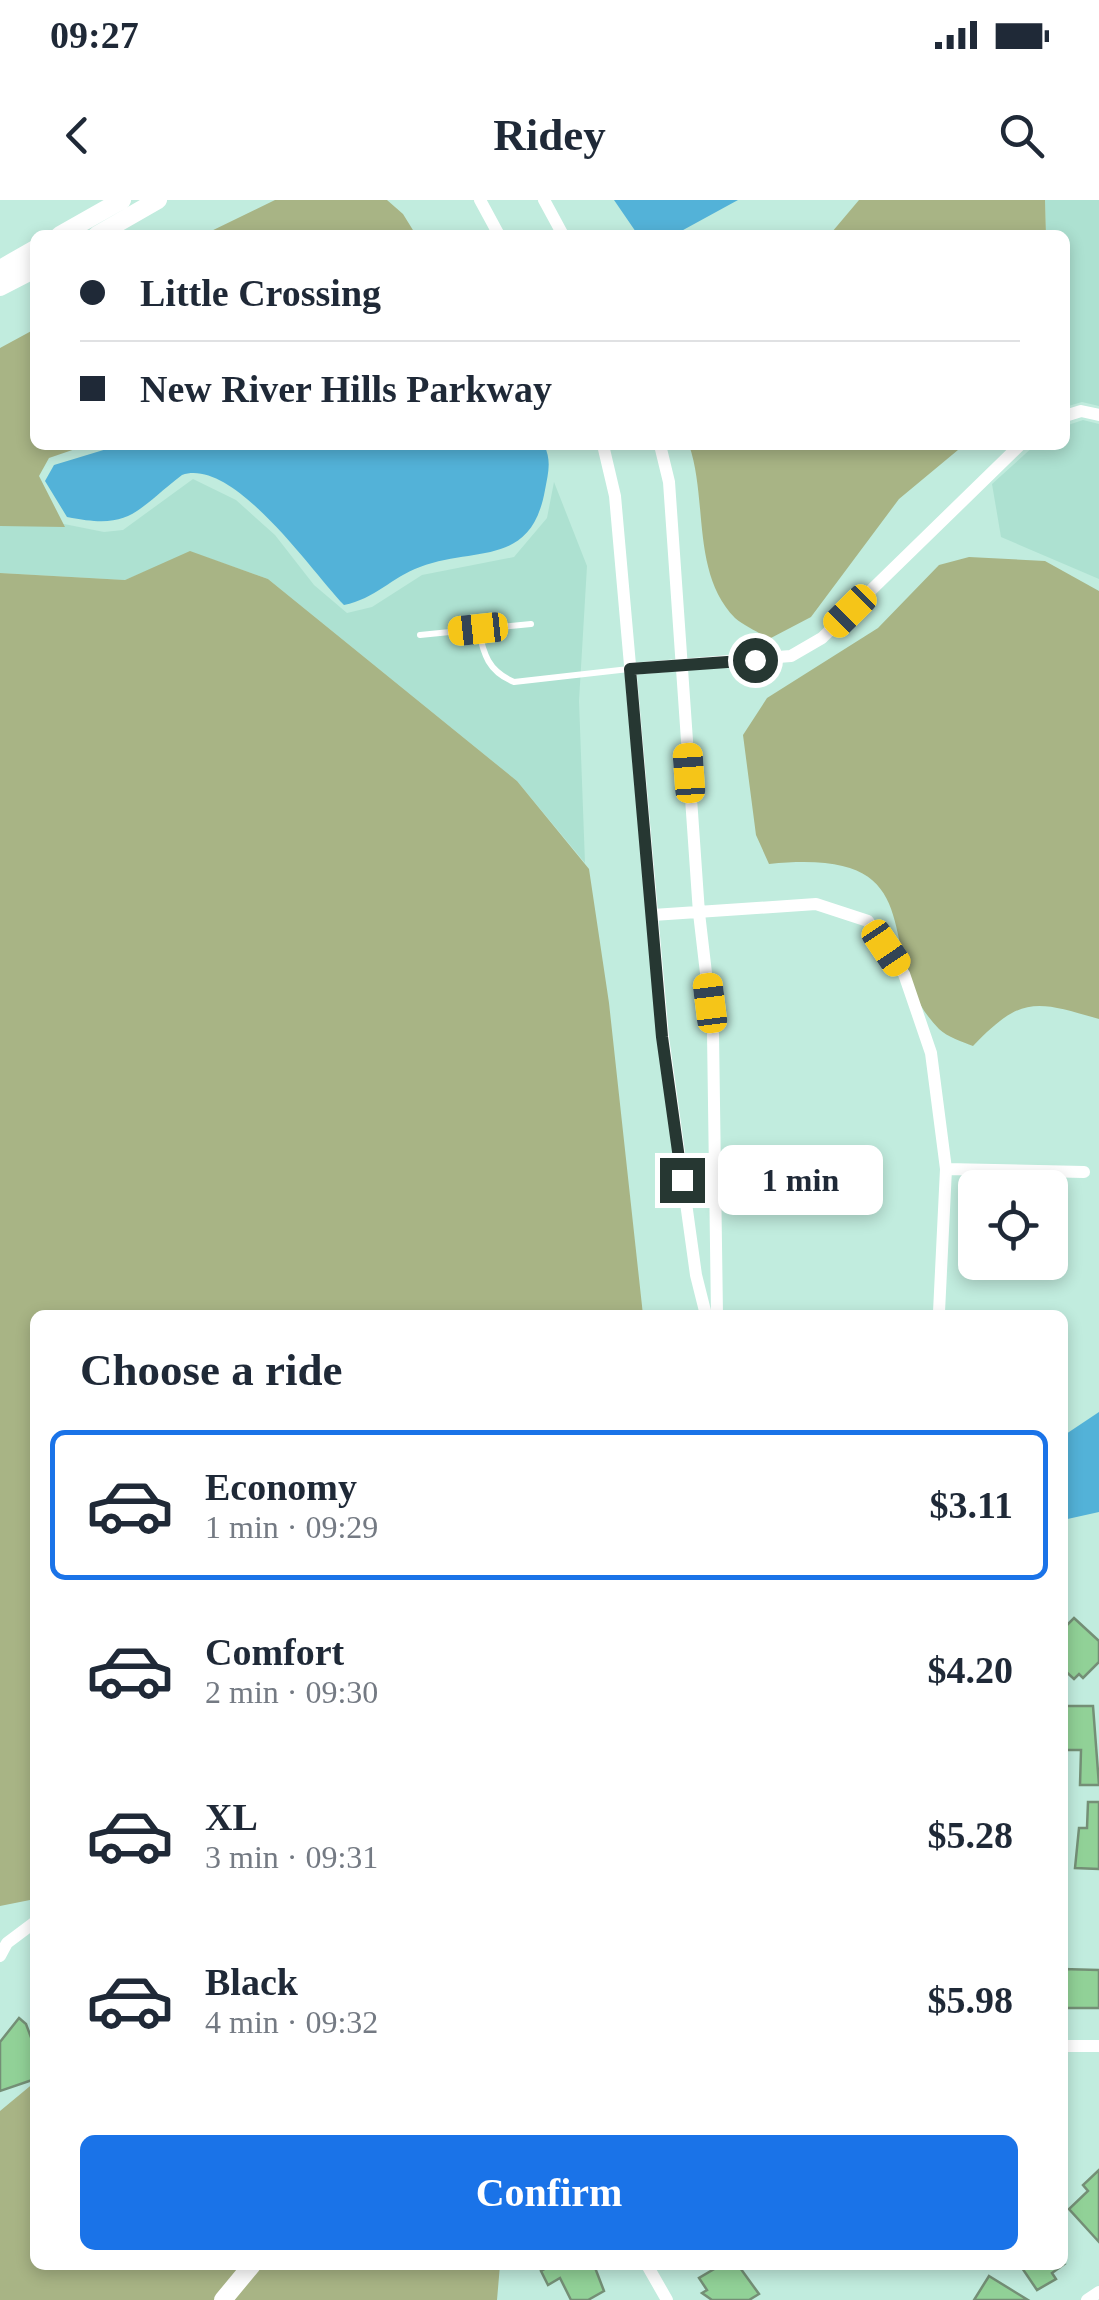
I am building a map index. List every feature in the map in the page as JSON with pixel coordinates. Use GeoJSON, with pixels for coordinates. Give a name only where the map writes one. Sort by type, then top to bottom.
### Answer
{"type":"FeatureCollection","features":[{"type":"Feature","properties":{"kind":"main road"},"geometry":{"type":"LineString","coordinates":[[69,230],[122,200]]}},
{"type":"Feature","properties":{"kind":"main road"},"geometry":{"type":"LineString","coordinates":[[106,230],[158,200]]}},
{"type":"Feature","properties":{"kind":"main road"},"geometry":{"type":"LineString","coordinates":[[0,269],[30,252]]}},
{"type":"Feature","properties":{"kind":"main road"},"geometry":{"type":"LineString","coordinates":[[0,287],[30,272]]}},
{"type":"Feature","properties":{"kind":"main road"},"geometry":{"type":"LineString","coordinates":[[223,2300],[248,2270]]}},
{"type":"Feature","properties":{"kind":"street"},"geometry":{"type":"LineString","coordinates":[[480,200],[497,230]]}},
{"type":"Feature","properties":{"kind":"street"},"geometry":{"type":"LineString","coordinates":[[544,200],[560,230]]}},
{"type":"Feature","properties":{"kind":"street"},"geometry":{"type":"LineString","coordinates":[[1070,415],[1082,411],[1099,415]]}},
{"type":"Feature","properties":{"kind":"street"},"geometry":{"type":"LineString","coordinates":[[604,450],[615,496],[674,1130],[705,1310]]}},
{"type":"Feature","properties":{"kind":"street"},"geometry":{"type":"LineString","coordinates":[[661,450],[669,482],[699,913],[714,1033],[720,1273],[717,1310]]}},
{"type":"Feature","properties":{"kind":"street"},"geometry":{"type":"LineString","coordinates":[[630,669],[682,668],[791,656],[822,638],[1015,450]]}},
{"type":"Feature","properties":{"kind":"street"},"geometry":{"type":"LineString","coordinates":[[653,915],[816,904],[868,921],[904,974],[931,1053],[946,1169],[938,1310]]}},
{"type":"Feature","properties":{"kind":"street"},"geometry":{"type":"LineString","coordinates":[[946,1169],[1084,1172]]}},
{"type":"Feature","properties":{"kind":"street"},"geometry":{"type":"LineString","coordinates":[[0,1956],[7,1943],[30,1926]]}},
{"type":"Feature","properties":{"kind":"street"},"geometry":{"type":"LineString","coordinates":[[1068,2046],[1099,2046]]}},
{"type":"Feature","properties":{"kind":"street"},"geometry":{"type":"LineString","coordinates":[[650,2270],[667,2300]]}},
{"type":"Feature","properties":{"kind":"street"},"geometry":{"type":"LineString","coordinates":[[1088,2300],[1099,2292]]}},
{"type":"Feature","properties":{"kind":"lane"},"geometry":{"type":"LineString","coordinates":[[420,634],[530,624]]}},
{"type":"Feature","properties":{"kind":"lane"},"geometry":{"type":"LineString","coordinates":[[478,629],[485,659],[496,675],[514,682],[630,669]]}},
{"type":"Feature","properties":{"kind":"shaded area"},"geometry":{"type":"Polygon","coordinates":[[[275,200],[387,200],[413,230],[213,230],[275,200]]]}},
{"type":"Feature","properties":{"kind":"shaded area"},"geometry":{"type":"Polygon","coordinates":[[[859,200],[1045,200],[1046,230],[834,230],[859,200]]]}},
{"type":"Feature","properties":{"kind":"shaded area"},"geometry":{"type":"Polygon","coordinates":[[[1045,200],[1099,200],[1099,406],[1082,402],[1070,406],[1070,230],[1046,230],[1045,200]]]}},
{"type":"Feature","properties":{"kind":"shaded area"},"geometry":{"type":"Polygon","coordinates":[[[30,332],[30,450],[72,450],[49,458],[39,476],[65,527],[0,526],[0,348],[30,332]]]}},
{"type":"Feature","properties":{"kind":"shaded area"},"geometry":{"type":"Polygon","coordinates":[[[1083,420],[1099,424],[1099,579],[1001,537],[992,484],[1029,450],[1070,450],[1070,424],[1083,420]]]}},
{"type":"Feature","properties":{"kind":"shaded area"},"geometry":{"type":"Polygon","coordinates":[[[690,450],[958,450],[899,499],[811,617],[769,639],[735,618],[712,580],[690,450]]]}},
{"type":"Feature","properties":{"kind":"shaded area"},"geometry":{"type":"Polygon","coordinates":[[[193,479],[236,500],[275,535],[314,585],[347,613],[372,607],[422,575],[514,557],[547,518],[554,482],[587,566],[579,701],[585,863],[517,781],[268,579],[191,552],[125,580],[0,573],[0,526],[64,524],[104,532],[123,530],[193,479]]]}},
{"type":"Feature","properties":{"kind":"shaded area"},"geometry":{"type":"Polygon","coordinates":[[[190,551],[268,579],[517,781],[589,869],[609,1003],[642,1310],[30,1310],[30,1900],[0,1906],[0,573],[125,580],[190,551]]]}},
{"type":"Feature","properties":{"kind":"shaded area"},"geometry":{"type":"Polygon","coordinates":[[[969,557],[1045,561],[1099,591],[1099,1019],[1059,1008],[1030,1007],[1004,1018],[973,1046],[942,1032],[918,1000],[892,912],[880,889],[859,872],[824,863],[769,864],[756,835],[743,735],[767,698],[878,628],[939,565],[969,557]]]}},
{"type":"Feature","properties":{"kind":"shaded area"},"geometry":{"type":"Polygon","coordinates":[[[30,2086],[30,2270],[500,2270],[497,2300],[0,2300],[0,2111],[30,2086]]]}},
{"type":"Feature","properties":{"kind":"water"},"geometry":{"type":"Polygon","coordinates":[[[614,200],[738,200],[683,230],[635,230],[614,200]]]}},
{"type":"Feature","properties":{"kind":"water"},"geometry":{"type":"Polygon","coordinates":[[[104,450],[546,450],[549,467],[538,515],[514,543],[420,567],[365,598],[344,605],[270,521],[225,483],[203,474],[182,475],[130,515],[105,521],[88,520],[67,517],[45,481],[54,465],[104,450]]]}},
{"type":"Feature","properties":{"kind":"water"},"geometry":{"type":"Polygon","coordinates":[[[1099,1412],[1099,1512],[1068,1519],[1068,1433],[1099,1412]]]}},
{"type":"Feature","properties":{"kind":"building"},"geometry":{"type":"Polygon","coordinates":[[[1074,1618],[1099,1641],[1099,1662],[1083,1678],[1079,1674],[1074,1679],[1068,1674],[1068,1624],[1074,1618]]]}},
{"type":"Feature","properties":{"kind":"building"},"geometry":{"type":"Polygon","coordinates":[[[1068,1706],[1093,1706],[1099,1785],[1080,1785],[1081,1750],[1068,1750],[1068,1706]]]}},
{"type":"Feature","properties":{"kind":"building"},"geometry":{"type":"Polygon","coordinates":[[[1088,1802],[1099,1802],[1099,1869],[1075,1868],[1079,1828],[1087,1828],[1088,1802]]]}},
{"type":"Feature","properties":{"kind":"building"},"geometry":{"type":"Polygon","coordinates":[[[1068,1969],[1099,1970],[1099,2008],[1068,2008],[1068,1969]]]}},
{"type":"Feature","properties":{"kind":"building"},"geometry":{"type":"Polygon","coordinates":[[[19,2018],[26,2024],[30,2035],[30,2081],[0,2091],[0,2042],[19,2018]]]}},
{"type":"Feature","properties":{"kind":"building"},"geometry":{"type":"Polygon","coordinates":[[[1099,2170],[1099,2242],[1069,2209],[1088,2191],[1083,2185],[1099,2170]]]}},
{"type":"Feature","properties":{"kind":"building"},"geometry":{"type":"Polygon","coordinates":[[[596,2270],[604,2291],[588,2300],[571,2300],[560,2278],[548,2285],[541,2271],[596,2270]]]}},
{"type":"Feature","properties":{"kind":"building"},"geometry":{"type":"Polygon","coordinates":[[[713,2270],[742,2270],[759,2294],[749,2300],[712,2300],[702,2293],[707,2290],[699,2278],[713,2270]]]}},
{"type":"Feature","properties":{"kind":"building"},"geometry":{"type":"Polygon","coordinates":[[[1023,2270],[1056,2270],[1052,2273],[1056,2279],[1037,2290],[1023,2270]]]}},
{"type":"Feature","properties":{"kind":"building"},"geometry":{"type":"Polygon","coordinates":[[[989,2276],[1028,2300],[974,2300],[989,2276]]]}},
{"type":"Feature","properties":{"kind":"route"},"geometry":{"type":"LineString","coordinates":[[682,1180],[662,1037],[630,669],[755,660]]}}]}
